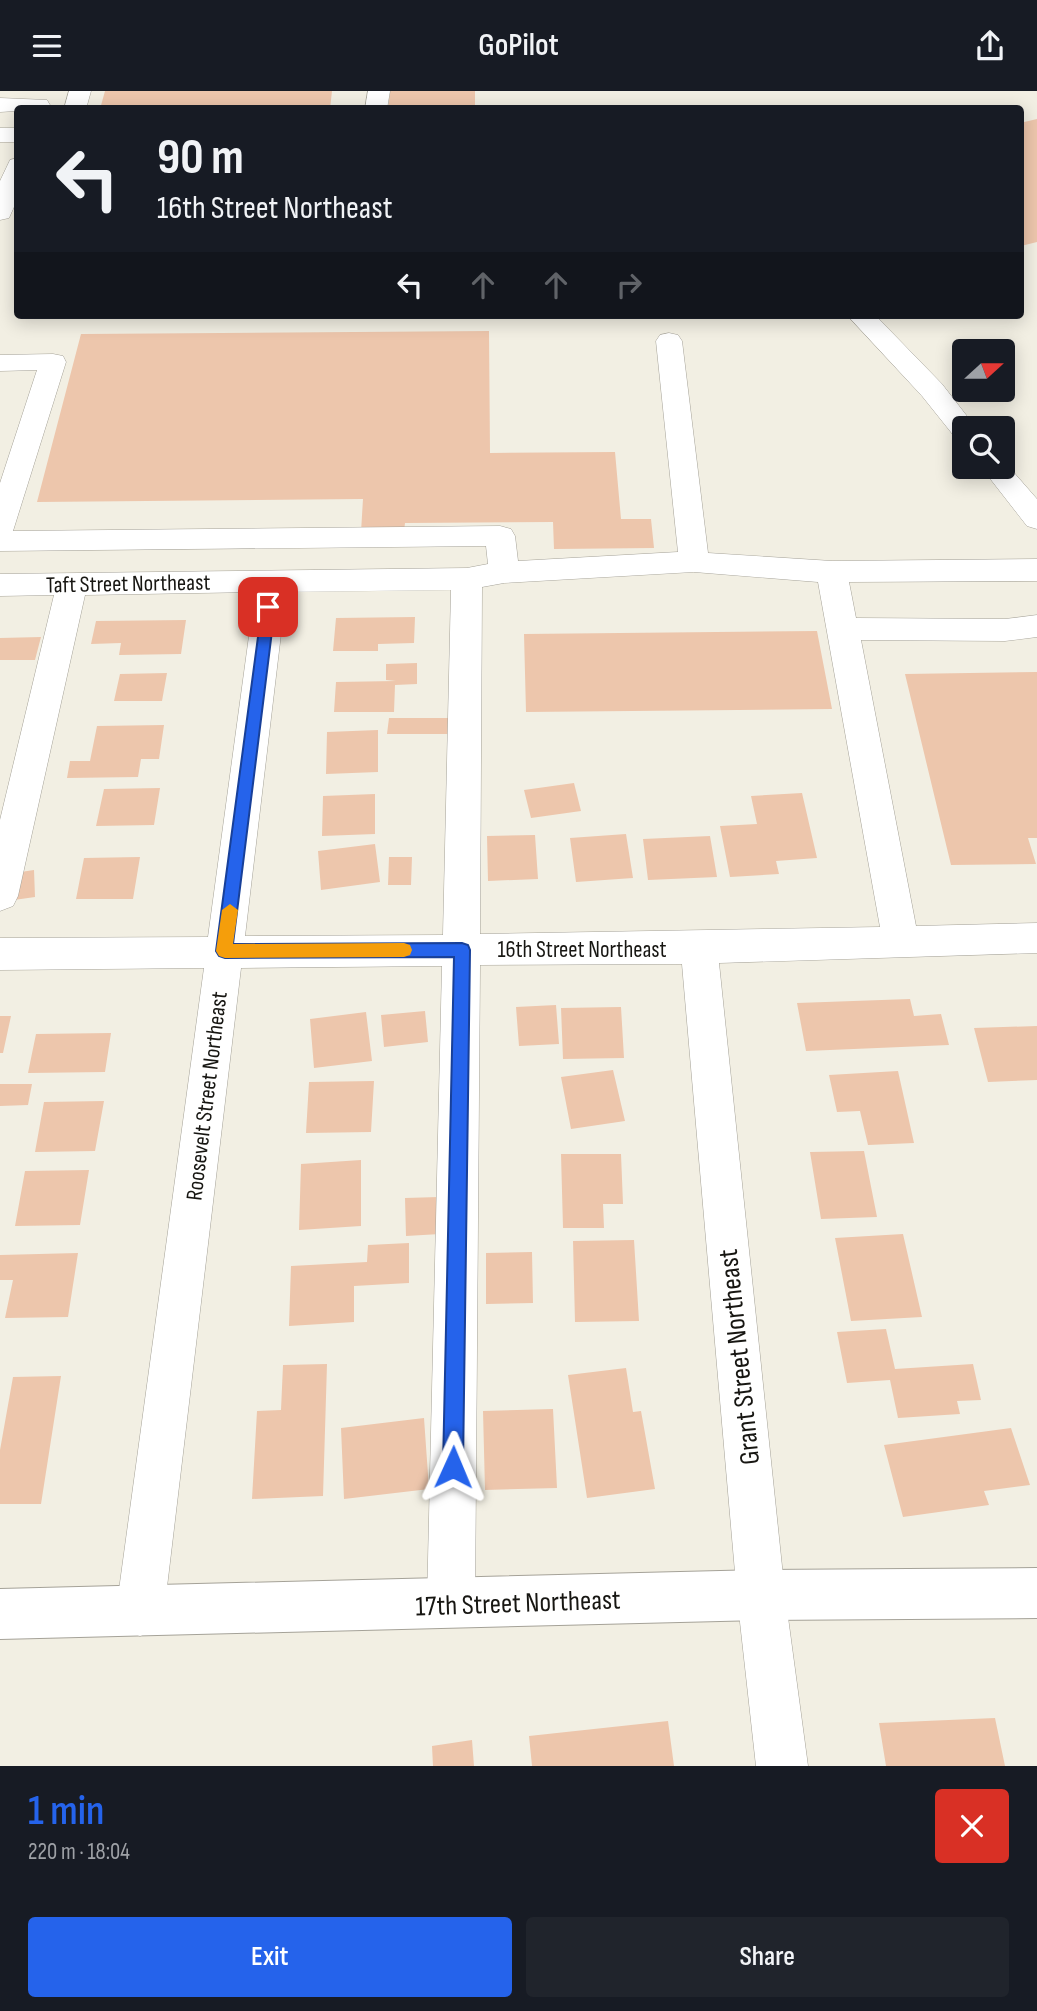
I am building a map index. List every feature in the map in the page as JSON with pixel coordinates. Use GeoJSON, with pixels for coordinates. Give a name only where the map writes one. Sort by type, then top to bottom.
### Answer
{"type":"FeatureCollection","features":[{"type":"Feature","properties":{"kind":"main road","name":"17th Street Northeast"},"geometry":{"type":"LineString","coordinates":[[0,1614],[761,1595],[1037,1593]]}},
{"type":"Feature","properties":{"kind":"street"},"geometry":{"type":"LineString","coordinates":[[0,105],[40,101]]}},
{"type":"Feature","properties":{"kind":"street"},"geometry":{"type":"LineString","coordinates":[[0,213],[14,176]]}},
{"type":"Feature","properties":{"kind":"street"},"geometry":{"type":"LineString","coordinates":[[864,319],[932,390],[953,416]]}},
{"type":"Feature","properties":{"kind":"street"},"geometry":{"type":"LineString","coordinates":[[669,341],[694,562]]}},
{"type":"Feature","properties":{"kind":"street"},"geometry":{"type":"LineString","coordinates":[[0,363],[53,362],[0,528]]}},
{"type":"Feature","properties":{"kind":"street"},"geometry":{"type":"LineString","coordinates":[[1005,479],[1037,519]]}},
{"type":"Feature","properties":{"kind":"street"},"geometry":{"type":"LineString","coordinates":[[0,541],[500,536],[504,572]]}},
{"type":"Feature","properties":{"kind":"street","name":"Taft Street Northeast"},"geometry":{"type":"LineString","coordinates":[[0,586],[467,579],[504,572],[694,562],[832,572],[1037,569]]}},
{"type":"Feature","properties":{"kind":"street"},"geometry":{"type":"LineString","coordinates":[[832,572],[901,942]]}},
{"type":"Feature","properties":{"kind":"street"},"geometry":{"type":"LineString","coordinates":[[451,1604],[467,579]]}},
{"type":"Feature","properties":{"kind":"street","name":"Roosevelt Street Northeast"},"geometry":{"type":"LineString","coordinates":[[140,1612],[272,580]]}},
{"type":"Feature","properties":{"kind":"street"},"geometry":{"type":"LineString","coordinates":[[0,895],[72,584]]}},
{"type":"Feature","properties":{"kind":"street"},"geometry":{"type":"LineString","coordinates":[[843,629],[1005,630],[1037,626]]}},
{"type":"Feature","properties":{"kind":"street","name":"16th Street Northeast"},"geometry":{"type":"LineString","coordinates":[[0,954],[699,948],[1037,938]]}},
{"type":"Feature","properties":{"kind":"street","name":"Grant Street Northeast"},"geometry":{"type":"LineString","coordinates":[[699,948],[761,1595],[782,1766]]}},
{"type":"Feature","properties":{"kind":"building"},"geometry":{"type":"Polygon","coordinates":[[[105,91],[332,91],[330,105],[101,105],[105,91]]]}},
{"type":"Feature","properties":{"kind":"building"},"geometry":{"type":"Polygon","coordinates":[[[390,91],[475,91],[475,105],[388,105],[390,91]]]}},
{"type":"Feature","properties":{"kind":"building"},"geometry":{"type":"Polygon","coordinates":[[[1037,119],[1037,242],[1024,245],[1024,122],[1037,119]]]}},
{"type":"Feature","properties":{"kind":"building"},"geometry":{"type":"Polygon","coordinates":[[[489,331],[490,453],[615,452],[621,519],[651,519],[654,548],[554,549],[553,522],[405,523],[404,531],[361,532],[363,499],[37,502],[81,334],[489,331]]]}},
{"type":"Feature","properties":{"kind":"building"},"geometry":{"type":"Polygon","coordinates":[[[415,617],[414,643],[378,644],[378,651],[333,651],[336,618],[415,617]]]}},
{"type":"Feature","properties":{"kind":"building"},"geometry":{"type":"Polygon","coordinates":[[[186,620],[181,654],[119,655],[121,643],[91,644],[96,621],[186,620]]]}},
{"type":"Feature","properties":{"kind":"building"},"geometry":{"type":"Polygon","coordinates":[[[817,631],[832,709],[526,712],[524,634],[817,631]]]}},
{"type":"Feature","properties":{"kind":"building"},"geometry":{"type":"Polygon","coordinates":[[[41,637],[35,660],[0,660],[0,638],[41,637]]]}},
{"type":"Feature","properties":{"kind":"building"},"geometry":{"type":"Polygon","coordinates":[[[417,663],[417,684],[395,685],[394,712],[334,712],[336,682],[396,681],[386,680],[386,664],[417,663]]]}},
{"type":"Feature","properties":{"kind":"building"},"geometry":{"type":"Polygon","coordinates":[[[1037,672],[1037,838],[1028,838],[1036,864],[951,865],[905,674],[1037,672]]]}},
{"type":"Feature","properties":{"kind":"building"},"geometry":{"type":"Polygon","coordinates":[[[167,673],[162,701],[114,701],[120,674],[167,673]]]}},
{"type":"Feature","properties":{"kind":"building"},"geometry":{"type":"Polygon","coordinates":[[[389,718],[450,718],[449,734],[387,734],[389,718]]]}},
{"type":"Feature","properties":{"kind":"building"},"geometry":{"type":"Polygon","coordinates":[[[164,725],[159,759],[141,759],[138,777],[67,778],[70,761],[90,761],[97,726],[164,725]]]}},
{"type":"Feature","properties":{"kind":"building"},"geometry":{"type":"Polygon","coordinates":[[[378,730],[378,772],[326,774],[327,732],[378,730]]]}},
{"type":"Feature","properties":{"kind":"building"},"geometry":{"type":"Polygon","coordinates":[[[574,783],[581,811],[531,818],[524,790],[574,783]]]}},
{"type":"Feature","properties":{"kind":"building"},"geometry":{"type":"Polygon","coordinates":[[[160,788],[154,825],[96,826],[104,789],[160,788]]]}},
{"type":"Feature","properties":{"kind":"building"},"geometry":{"type":"Polygon","coordinates":[[[802,793],[817,858],[776,861],[779,874],[730,877],[720,826],[757,824],[751,796],[802,793]]]}},
{"type":"Feature","properties":{"kind":"building"},"geometry":{"type":"Polygon","coordinates":[[[375,794],[375,834],[322,836],[323,796],[375,794]]]}},
{"type":"Feature","properties":{"kind":"building"},"geometry":{"type":"Polygon","coordinates":[[[626,834],[633,878],[576,882],[570,838],[626,834]]]}},
{"type":"Feature","properties":{"kind":"building"},"geometry":{"type":"Polygon","coordinates":[[[535,835],[538,879],[488,881],[487,836],[535,835]]]}},
{"type":"Feature","properties":{"kind":"building"},"geometry":{"type":"Polygon","coordinates":[[[710,836],[717,877],[648,880],[643,839],[710,836]]]}},
{"type":"Feature","properties":{"kind":"building"},"geometry":{"type":"Polygon","coordinates":[[[375,844],[380,882],[321,890],[318,851],[375,844]]]}},
{"type":"Feature","properties":{"kind":"building"},"geometry":{"type":"Polygon","coordinates":[[[140,857],[133,899],[76,899],[84,858],[140,857]]]}},
{"type":"Feature","properties":{"kind":"building"},"geometry":{"type":"Polygon","coordinates":[[[389,857],[412,857],[411,885],[388,885],[389,857]]]}},
{"type":"Feature","properties":{"kind":"building"},"geometry":{"type":"Polygon","coordinates":[[[34,870],[35,897],[7,901],[7,874],[34,870]]]}},
{"type":"Feature","properties":{"kind":"building"},"geometry":{"type":"Polygon","coordinates":[[[910,999],[914,1016],[941,1014],[949,1045],[806,1051],[797,1003],[910,999]]]}},
{"type":"Feature","properties":{"kind":"building"},"geometry":{"type":"Polygon","coordinates":[[[556,1005],[559,1044],[519,1046],[516,1007],[556,1005]]]}},
{"type":"Feature","properties":{"kind":"building"},"geometry":{"type":"Polygon","coordinates":[[[621,1007],[624,1058],[563,1059],[561,1008],[621,1007]]]}},
{"type":"Feature","properties":{"kind":"building"},"geometry":{"type":"Polygon","coordinates":[[[425,1011],[428,1042],[384,1047],[381,1015],[425,1011]]]}},
{"type":"Feature","properties":{"kind":"building"},"geometry":{"type":"Polygon","coordinates":[[[366,1012],[372,1061],[314,1068],[310,1019],[366,1012]]]}},
{"type":"Feature","properties":{"kind":"building"},"geometry":{"type":"Polygon","coordinates":[[[0,1016],[11,1016],[3,1053],[0,1053],[0,1016]]]}},
{"type":"Feature","properties":{"kind":"building"},"geometry":{"type":"Polygon","coordinates":[[[1037,1026],[1037,1080],[988,1082],[974,1028],[1037,1026]]]}},
{"type":"Feature","properties":{"kind":"building"},"geometry":{"type":"Polygon","coordinates":[[[111,1033],[105,1072],[28,1073],[36,1034],[111,1033]]]}},
{"type":"Feature","properties":{"kind":"building"},"geometry":{"type":"Polygon","coordinates":[[[613,1070],[625,1121],[571,1129],[561,1077],[613,1070]]]}},
{"type":"Feature","properties":{"kind":"building"},"geometry":{"type":"Polygon","coordinates":[[[898,1071],[914,1143],[868,1145],[860,1111],[837,1112],[829,1075],[898,1071]]]}},
{"type":"Feature","properties":{"kind":"building"},"geometry":{"type":"Polygon","coordinates":[[[374,1081],[371,1132],[306,1133],[309,1082],[374,1081]]]}},
{"type":"Feature","properties":{"kind":"building"},"geometry":{"type":"Polygon","coordinates":[[[0,1084],[32,1084],[28,1105],[0,1106],[0,1084]]]}},
{"type":"Feature","properties":{"kind":"building"},"geometry":{"type":"Polygon","coordinates":[[[104,1101],[95,1151],[35,1152],[44,1102],[104,1101]]]}},
{"type":"Feature","properties":{"kind":"building"},"geometry":{"type":"Polygon","coordinates":[[[864,1151],[877,1217],[821,1219],[810,1152],[864,1151]]]}},
{"type":"Feature","properties":{"kind":"building"},"geometry":{"type":"Polygon","coordinates":[[[561,1154],[621,1154],[623,1204],[603,1204],[604,1228],[563,1228],[561,1154]]]}},
{"type":"Feature","properties":{"kind":"building"},"geometry":{"type":"Polygon","coordinates":[[[361,1160],[361,1226],[299,1230],[301,1164],[361,1160]]]}},
{"type":"Feature","properties":{"kind":"building"},"geometry":{"type":"Polygon","coordinates":[[[89,1170],[80,1225],[15,1226],[25,1171],[89,1170]]]}},
{"type":"Feature","properties":{"kind":"building"},"geometry":{"type":"Polygon","coordinates":[[[439,1197],[440,1234],[406,1236],[405,1198],[439,1197]]]}},
{"type":"Feature","properties":{"kind":"building"},"geometry":{"type":"Polygon","coordinates":[[[903,1234],[922,1317],[851,1321],[835,1238],[903,1234]]]}},
{"type":"Feature","properties":{"kind":"building"},"geometry":{"type":"Polygon","coordinates":[[[634,1240],[639,1321],[575,1322],[573,1241],[634,1240]]]}},
{"type":"Feature","properties":{"kind":"building"},"geometry":{"type":"Polygon","coordinates":[[[409,1243],[409,1283],[354,1286],[354,1322],[289,1326],[291,1266],[367,1262],[368,1245],[409,1243]]]}},
{"type":"Feature","properties":{"kind":"building"},"geometry":{"type":"Polygon","coordinates":[[[532,1252],[533,1303],[486,1304],[486,1253],[532,1252]]]}},
{"type":"Feature","properties":{"kind":"building"},"geometry":{"type":"Polygon","coordinates":[[[78,1253],[68,1317],[5,1318],[13,1280],[0,1280],[0,1255],[78,1253]]]}},
{"type":"Feature","properties":{"kind":"building"},"geometry":{"type":"Polygon","coordinates":[[[886,1329],[895,1369],[973,1364],[981,1400],[957,1401],[960,1414],[898,1418],[890,1380],[847,1383],[837,1332],[886,1329]]]}},
{"type":"Feature","properties":{"kind":"building"},"geometry":{"type":"Polygon","coordinates":[[[327,1364],[323,1496],[252,1499],[257,1411],[281,1410],[283,1365],[327,1364]]]}},
{"type":"Feature","properties":{"kind":"building"},"geometry":{"type":"Polygon","coordinates":[[[626,1368],[633,1412],[641,1411],[655,1489],[587,1498],[568,1375],[626,1368]]]}},
{"type":"Feature","properties":{"kind":"building"},"geometry":{"type":"Polygon","coordinates":[[[61,1376],[41,1504],[0,1504],[0,1450],[13,1377],[61,1376]]]}},
{"type":"Feature","properties":{"kind":"building"},"geometry":{"type":"Polygon","coordinates":[[[553,1409],[557,1488],[485,1490],[483,1411],[553,1409]]]}},
{"type":"Feature","properties":{"kind":"building"},"geometry":{"type":"Polygon","coordinates":[[[424,1418],[429,1489],[344,1499],[341,1428],[424,1418]]]}},
{"type":"Feature","properties":{"kind":"building"},"geometry":{"type":"Polygon","coordinates":[[[1011,1428],[1030,1485],[984,1491],[989,1505],[903,1517],[884,1445],[1011,1428]]]}},
{"type":"Feature","properties":{"kind":"building"},"geometry":{"type":"Polygon","coordinates":[[[995,1718],[1005,1766],[886,1766],[879,1723],[995,1718]]]}},
{"type":"Feature","properties":{"kind":"building"},"geometry":{"type":"Polygon","coordinates":[[[668,1721],[674,1766],[532,1766],[529,1736],[668,1721]]]}},
{"type":"Feature","properties":{"kind":"building"},"geometry":{"type":"Polygon","coordinates":[[[472,1740],[474,1766],[433,1766],[432,1746],[472,1740]]]}},
{"type":"Feature","properties":{"kind":"slow traffic"},"geometry":{"type":"LineString","coordinates":[[230,910],[225,951],[404,950]]}},
{"type":"Feature","properties":{"kind":"route"},"geometry":{"type":"LineString","coordinates":[[268,607],[225,951],[462,950],[453,1467]]}}]}
